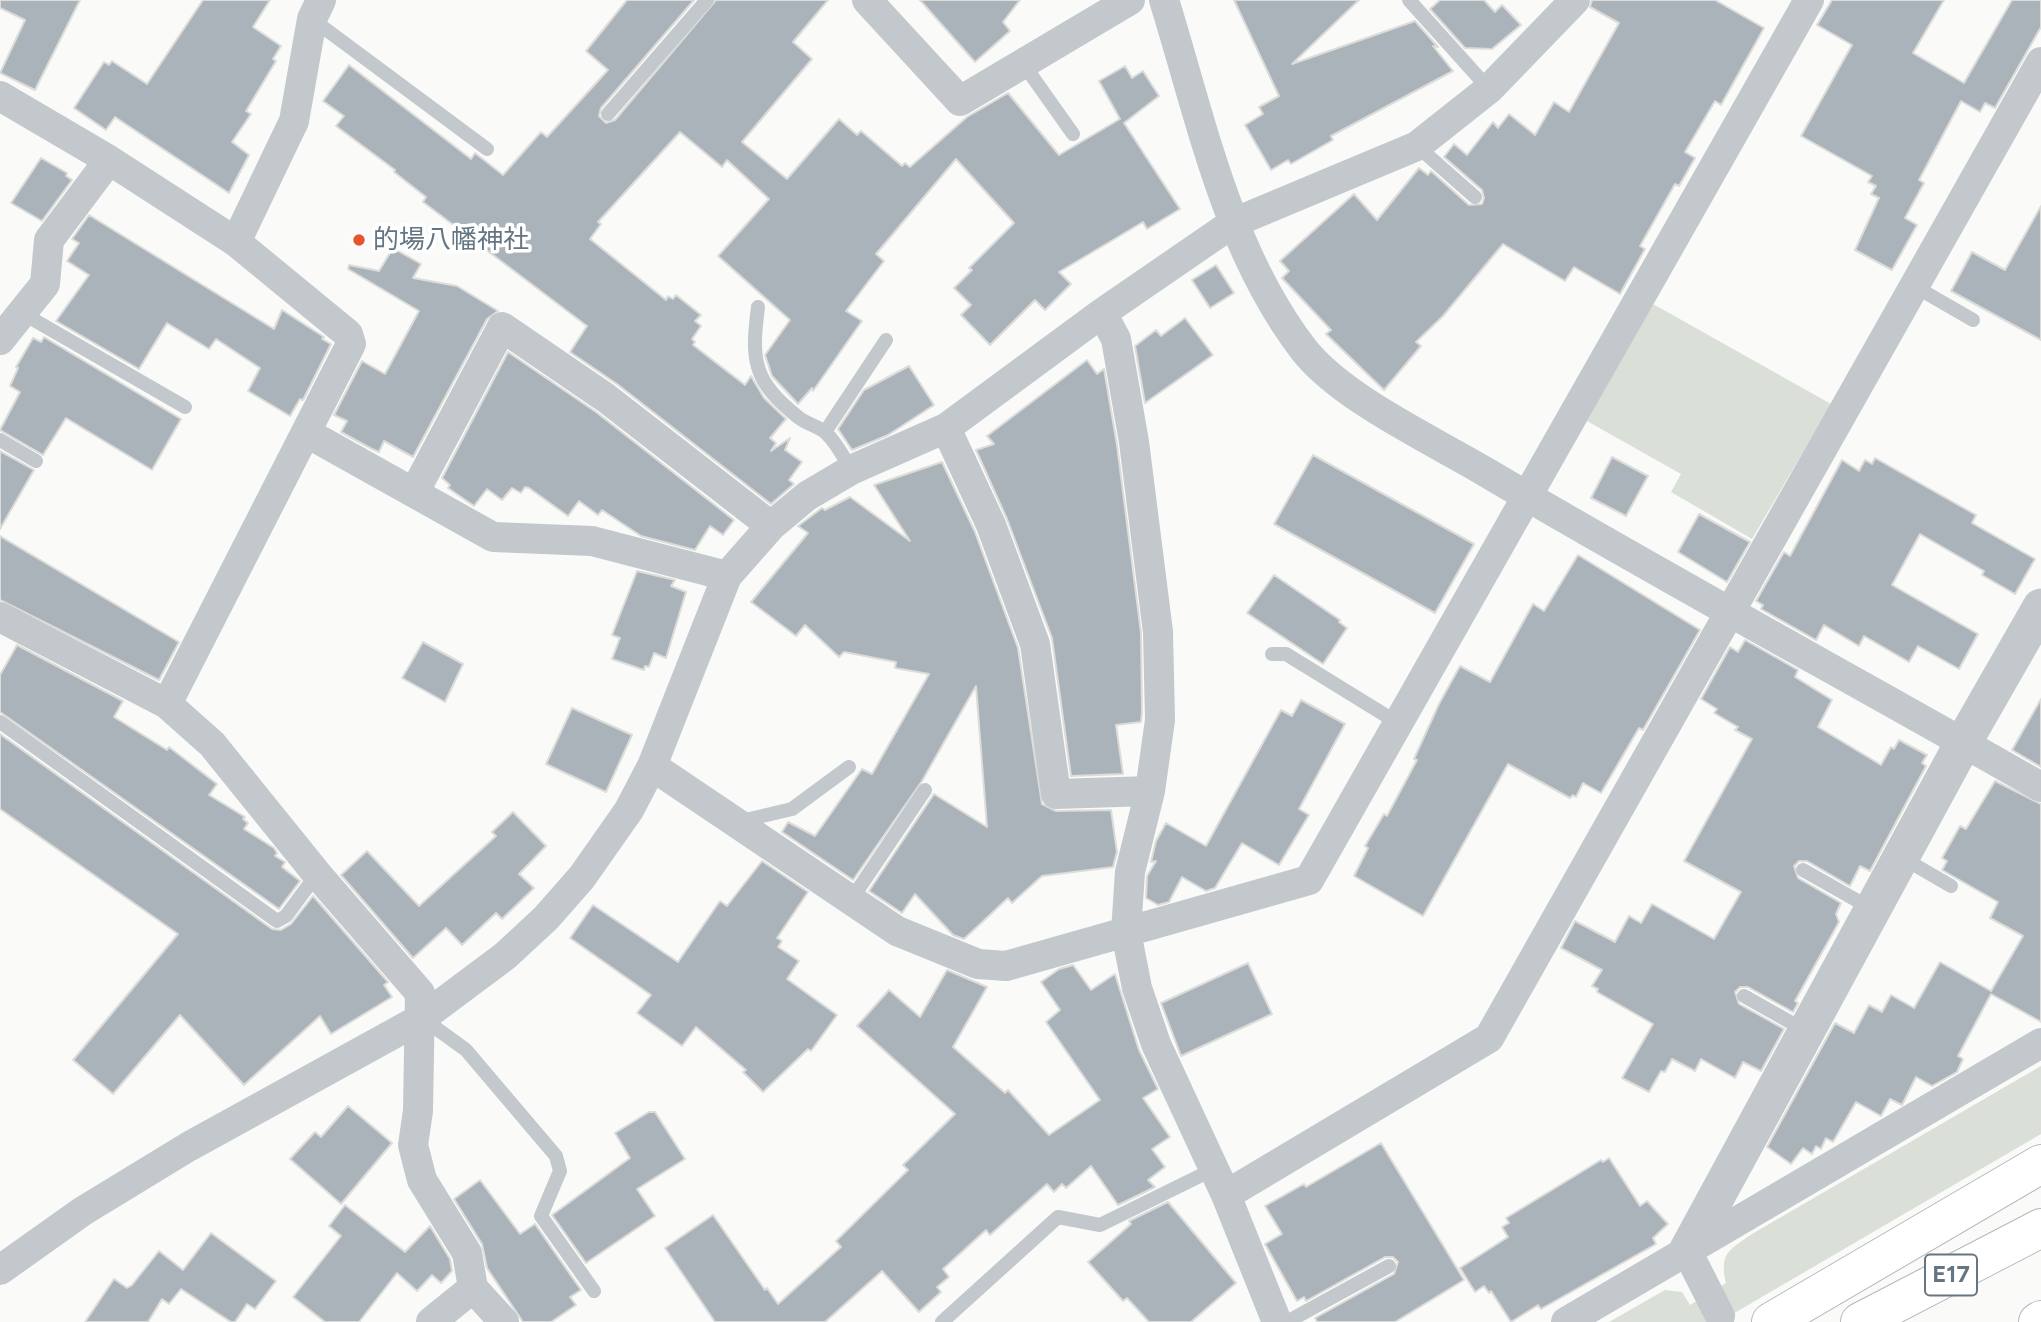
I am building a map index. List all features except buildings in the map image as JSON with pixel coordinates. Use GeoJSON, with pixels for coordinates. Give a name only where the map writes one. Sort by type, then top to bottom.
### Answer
{"type":"FeatureCollection","features":[{"type":"Feature","properties":{"kind":"highway"},"geometry":{"type":"LineString","coordinates":[[1771,1322],[2041,1164]]}},
{"type":"Feature","properties":{"kind":"highway","name":"E17"},"geometry":{"type":"LineString","coordinates":[[1860,1322],[2041,1228]]}},
{"type":"Feature","properties":{"kind":"street"},"geometry":{"type":"LineString","coordinates":[[867,0],[960,101],[1130,0]]}},
{"type":"Feature","properties":{"kind":"street"},"geometry":{"type":"LineString","coordinates":[[1164,0],[1233,223],[1270,301],[1306,353],[1353,394],[1527,496],[2041,787]]}},
{"type":"Feature","properties":{"kind":"street"},"geometry":{"type":"LineString","coordinates":[[0,1270],[83,1211],[176,1154],[422,1018],[505,956],[546,918],[603,850],[629,810],[652,766],[727,576],[771,526],[807,496],[851,470],[946,428],[1102,313],[1233,223],[1418,146],[1489,89],[1575,0]]}},
{"type":"Feature","properties":{"kind":"street"},"geometry":{"type":"LineString","coordinates":[[652,766],[897,931],[978,964],[996,967],[1309,880],[1809,0]]}},
{"type":"Feature","properties":{"kind":"street"},"geometry":{"type":"LineString","coordinates":[[236,242],[294,121],[316,10]]}},
{"type":"Feature","properties":{"kind":"street"},"geometry":{"type":"LineString","coordinates":[[1220,1182],[1489,1038],[2041,62]]}},
{"type":"Feature","properties":{"kind":"street"},"geometry":{"type":"LineString","coordinates":[[0,96],[109,160],[236,242],[348,334],[351,344],[167,704]]}},
{"type":"Feature","properties":{"kind":"street"},"geometry":{"type":"LineString","coordinates":[[0,340],[45,284],[49,240],[109,160]]}},
{"type":"Feature","properties":{"kind":"street"},"geometry":{"type":"LineString","coordinates":[[1102,313],[1116,339],[1134,442],[1158,632],[1160,720],[1150,791],[1130,872],[1126,932],[1137,988],[1156,1044],[1220,1182],[1277,1322]]}},
{"type":"Feature","properties":{"kind":"street"},"geometry":{"type":"LineString","coordinates":[[415,491],[502,327],[606,398],[771,526]]}},
{"type":"Feature","properties":{"kind":"street"},"geometry":{"type":"LineString","coordinates":[[946,428],[991,525],[1035,644],[1056,794],[1150,791]]}},
{"type":"Feature","properties":{"kind":"street"},"geometry":{"type":"LineString","coordinates":[[307,433],[493,537],[592,541],[727,576]]}},
{"type":"Feature","properties":{"kind":"street"},"geometry":{"type":"LineString","coordinates":[[1686,1251],[1963,743],[2041,607]]}},
{"type":"Feature","properties":{"kind":"street"},"geometry":{"type":"LineString","coordinates":[[0,617],[167,704],[212,744],[317,874],[420,993],[422,1018],[413,1145],[422,1180],[467,1253],[473,1288],[504,1322]]}},
{"type":"Feature","properties":{"kind":"street"},"geometry":{"type":"LineString","coordinates":[[1566,1322],[2041,1043]]}},
{"type":"Feature","properties":{"kind":"street"},"geometry":{"type":"LineString","coordinates":[[1686,1251],[1720,1316]]}},
{"type":"Feature","properties":{"kind":"street"},"geometry":{"type":"LineString","coordinates":[[431,1322],[473,1288]]}},
{"type":"Feature","properties":{"kind":"lane"},"geometry":{"type":"LineString","coordinates":[[608,114],[707,0]]}},
{"type":"Feature","properties":{"kind":"lane"},"geometry":{"type":"LineString","coordinates":[[1409,0],[1489,89]]}},
{"type":"Feature","properties":{"kind":"lane"},"geometry":{"type":"LineString","coordinates":[[316,10],[486,149]]}},
{"type":"Feature","properties":{"kind":"lane"},"geometry":{"type":"LineString","coordinates":[[1022,62],[1073,134]]}},
{"type":"Feature","properties":{"kind":"lane"},"geometry":{"type":"LineString","coordinates":[[1418,146],[1475,197]]}},
{"type":"Feature","properties":{"kind":"lane"},"geometry":{"type":"LineString","coordinates":[[1914,286],[1973,320]]}},
{"type":"Feature","properties":{"kind":"lane"},"geometry":{"type":"LineString","coordinates":[[758,307],[753,339],[755,369],[776,396],[800,418],[825,432],[851,470]]}},
{"type":"Feature","properties":{"kind":"lane"},"geometry":{"type":"LineString","coordinates":[[22,313],[186,407]]}},
{"type":"Feature","properties":{"kind":"lane"},"geometry":{"type":"LineString","coordinates":[[825,432],[886,340]]}},
{"type":"Feature","properties":{"kind":"lane"},"geometry":{"type":"LineString","coordinates":[[0,440],[36,461]]}},
{"type":"Feature","properties":{"kind":"lane"},"geometry":{"type":"LineString","coordinates":[[1272,654],[1286,654],[1398,723]]}},
{"type":"Feature","properties":{"kind":"lane"},"geometry":{"type":"LineString","coordinates":[[0,722],[277,920],[286,916],[317,874]]}},
{"type":"Feature","properties":{"kind":"lane"},"geometry":{"type":"LineString","coordinates":[[737,822],[792,810],[849,767]]}},
{"type":"Feature","properties":{"kind":"lane"},"geometry":{"type":"LineString","coordinates":[[851,900],[925,790]]}},
{"type":"Feature","properties":{"kind":"lane"},"geometry":{"type":"LineString","coordinates":[[1901,857],[1951,886]]}},
{"type":"Feature","properties":{"kind":"lane"},"geometry":{"type":"LineString","coordinates":[[1803,870],[1872,909]]}},
{"type":"Feature","properties":{"kind":"lane"},"geometry":{"type":"LineString","coordinates":[[1744,996],[1806,1031]]}},
{"type":"Feature","properties":{"kind":"lane"},"geometry":{"type":"LineString","coordinates":[[422,1018],[466,1050],[556,1156],[560,1171],[541,1216],[594,1291]]}},
{"type":"Feature","properties":{"kind":"lane"},"geometry":{"type":"LineString","coordinates":[[942,1322],[1058,1217],[1100,1226],[1220,1182]]}},
{"type":"Feature","properties":{"kind":"lane"},"geometry":{"type":"LineString","coordinates":[[1287,1322],[1389,1266]]}},
{"type":"Feature","properties":{"kind":"shaded area"},"geometry":{"type":"Polygon","coordinates":[[[1653,304],[1831,404],[1752,539],[1671,492],[1681,474],[1587,421],[1653,304]]]}},
{"type":"Feature","properties":{"kind":"shaded area"},"geometry":{"type":"Polygon","coordinates":[[[2041,1066],[2041,1134],[1719,1322],[1609,1322],[1665,1290],[1682,1292],[1690,1305],[1726,1283],[1725,1259],[1737,1244],[2041,1066]]]}},
{"type":"Feature","properties":{"kind":"place","name":"的場八幡神社"},"geometry":{"type":"Point","coordinates":[359,240]}}]}
